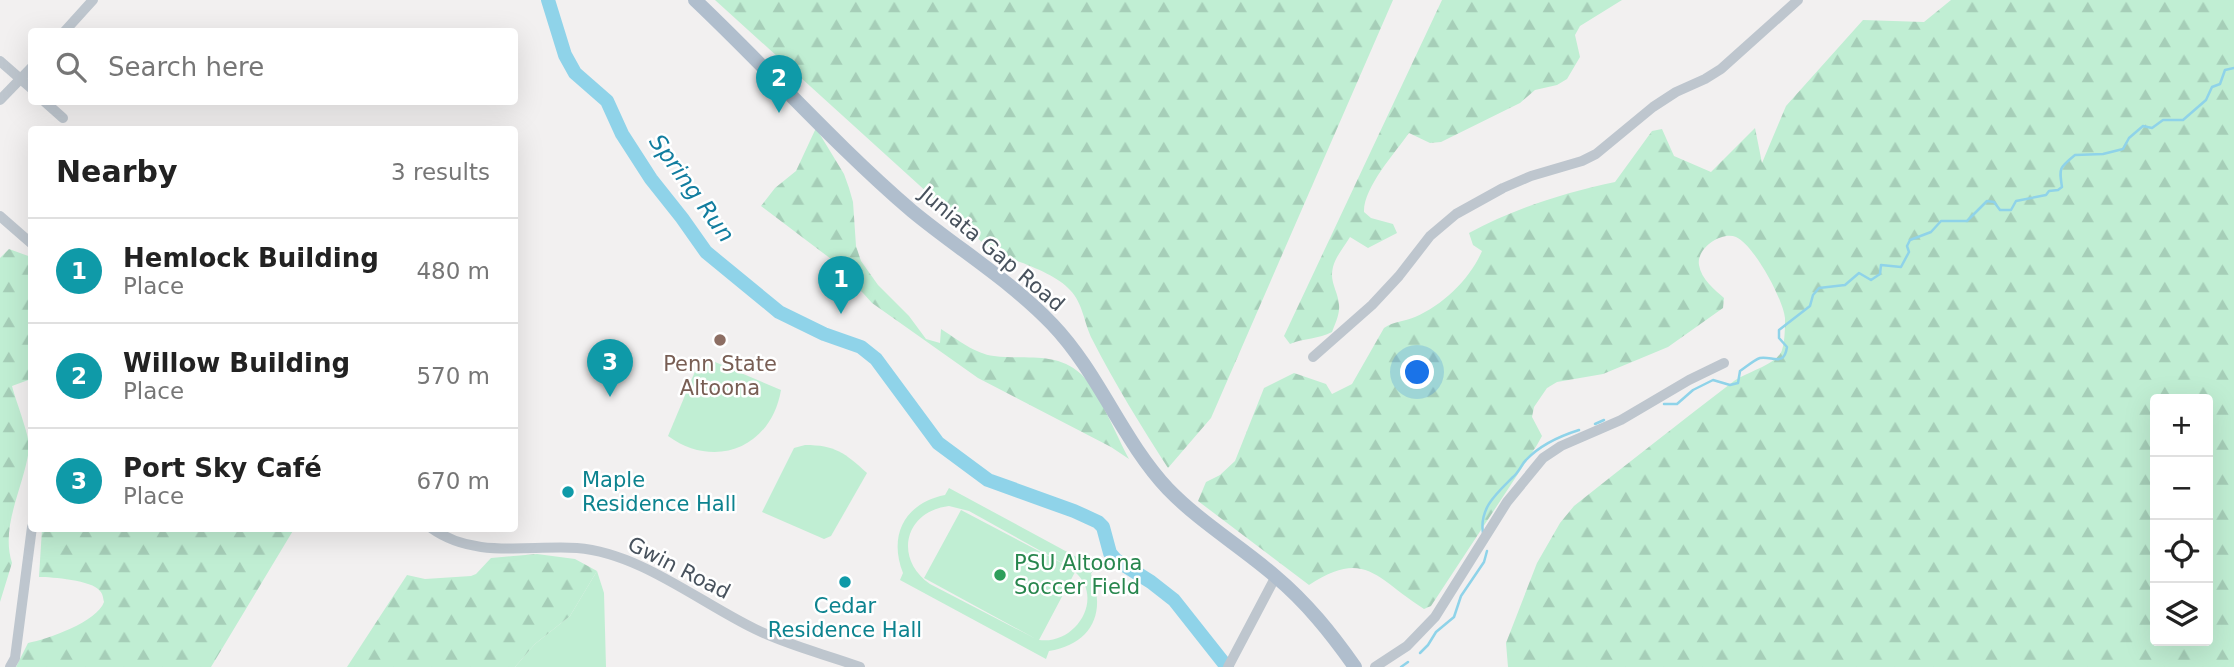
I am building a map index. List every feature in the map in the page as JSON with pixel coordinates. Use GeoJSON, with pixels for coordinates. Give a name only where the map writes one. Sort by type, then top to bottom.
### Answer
{"type":"FeatureCollection","features":[{"type":"Feature","properties":{"kind":"main road","name":"Juniata Gap Road"},"geometry":{"type":"LineString","coordinates":[[695,0],[895,195],[1046,318],[1082,360],[1135,445],[1165,485],[1190,510],[1276,576],[1317,616],[1355,667]]}},
{"type":"Feature","properties":{"kind":"street"},"geometry":{"type":"LineString","coordinates":[[68,28],[93,0]]}},
{"type":"Feature","properties":{"kind":"street"},"geometry":{"type":"LineString","coordinates":[[1313,357],[1372,305],[1430,236],[1456,214],[1531,176],[1582,161],[1596,154],[1653,107],[1721,69],[1798,0]]}},
{"type":"Feature","properties":{"kind":"street"},"geometry":{"type":"LineString","coordinates":[[0,61],[28,86]]}},
{"type":"Feature","properties":{"kind":"street"},"geometry":{"type":"LineString","coordinates":[[0,100],[28,71]]}},
{"type":"Feature","properties":{"kind":"street"},"geometry":{"type":"LineString","coordinates":[[48,105],[63,118]]}},
{"type":"Feature","properties":{"kind":"street"},"geometry":{"type":"LineString","coordinates":[[0,216],[28,240]]}},
{"type":"Feature","properties":{"kind":"street"},"geometry":{"type":"LineString","coordinates":[[1375,667],[1407,646],[1435,618],[1507,502],[1543,458],[1561,446],[1621,420],[1724,363]]}},
{"type":"Feature","properties":{"kind":"street"},"geometry":{"type":"LineString","coordinates":[[10,667],[15,658],[31,532]]}},
{"type":"Feature","properties":{"kind":"street","name":"Gwin Road"},"geometry":{"type":"LineString","coordinates":[[438,532],[455,541],[499,550],[577,548],[618,557],[755,629],[798,648],[860,667]]}},
{"type":"Feature","properties":{"kind":"street"},"geometry":{"type":"LineString","coordinates":[[1229,666],[1276,576]]}},
{"type":"Feature","properties":{"kind":"green space"},"geometry":{"type":"Polygon","coordinates":[[[715,0],[1393,0],[1211,418],[1168,468],[1110,372],[1092,339],[1078,301],[1070,290],[1045,273],[994,253],[715,0]]]}},
{"type":"Feature","properties":{"kind":"green space"},"geometry":{"type":"Polygon","coordinates":[[[1442,0],[1622,0],[1580,26],[1575,35],[1580,57],[1567,79],[1557,85],[1535,90],[1520,103],[1441,142],[1430,143],[1409,133],[1374,182],[1365,203],[1364,212],[1371,218],[1393,224],[1397,233],[1368,248],[1350,237],[1333,267],[1332,277],[1339,308],[1332,332],[1290,344],[1284,336],[1442,0]]]}},
{"type":"Feature","properties":{"kind":"green space"},"geometry":{"type":"Polygon","coordinates":[[[1951,0],[2234,0],[2234,667],[1508,667],[1506,643],[1537,563],[1560,523],[1574,506],[1734,381],[1768,364],[1782,350],[1785,318],[1779,298],[1751,250],[1736,237],[1730,236],[1711,243],[1699,259],[1702,275],[1724,298],[1723,308],[1668,347],[1603,374],[1557,382],[1547,388],[1534,407],[1532,417],[1542,436],[1431,606],[1424,609],[1382,578],[1358,568],[1328,574],[1309,585],[1198,501],[1206,482],[1220,475],[1235,461],[1264,388],[1294,373],[1326,384],[1332,394],[1352,384],[1384,328],[1436,306],[1463,281],[1482,251],[1473,245],[1469,233],[1540,202],[1615,182],[1652,131],[1662,129],[1674,156],[1711,172],[1755,128],[1762,163],[1786,106],[1863,20],[1924,22],[1951,0]]]}},
{"type":"Feature","properties":{"kind":"green space"},"geometry":{"type":"Polygon","coordinates":[[[816,128],[844,174],[849,188],[853,202],[856,246],[861,261],[878,285],[909,316],[926,339],[940,343],[941,329],[966,346],[987,355],[1051,359],[1071,367],[1081,374],[1094,391],[1129,459],[978,378],[872,303],[835,262],[761,206],[775,188],[796,171],[816,128]]]}},
{"type":"Feature","properties":{"kind":"green space"},"geometry":{"type":"Polygon","coordinates":[[[9,249],[28,256],[28,380],[12,386],[28,440],[28,454],[11,521],[9,549],[12,563],[0,602],[0,258],[9,249]]]}},
{"type":"Feature","properties":{"kind":"green space"},"geometry":{"type":"Polygon","coordinates":[[[708,359],[781,390],[775,410],[766,426],[753,439],[722,452],[686,446],[668,436],[699,362],[708,359]]]}},
{"type":"Feature","properties":{"kind":"green space"},"geometry":{"type":"Polygon","coordinates":[[[805,445],[839,452],[867,473],[831,536],[824,539],[762,512],[794,448],[805,445]]]}},
{"type":"Feature","properties":{"kind":"green space","name":"PSU Altoona Soccer Field"},"geometry":{"type":"Polygon","coordinates":[[[949,488],[1095,567],[1091,574],[1096,588],[1096,614],[1085,634],[1076,642],[1049,651],[1046,659],[900,580],[903,573],[898,546],[903,523],[919,505],[945,495],[949,488]],[[949,506],[934,510],[914,526],[908,549],[911,562],[918,573],[930,584],[1036,639],[924,578],[961,510],[1075,570],[969,511],[949,506]],[[1075,572],[1039,640],[1052,640],[1064,635],[1075,628],[1082,618],[1087,606],[1087,594],[1084,583],[1075,572]]]}},
{"type":"Feature","properties":{"kind":"green space"},"geometry":{"type":"Polygon","coordinates":[[[42,532],[292,532],[211,667],[16,667],[28,643],[59,634],[82,623],[100,609],[104,602],[101,592],[89,584],[39,577],[42,532]]]}},
{"type":"Feature","properties":{"kind":"green space"},"geometry":{"type":"Polygon","coordinates":[[[537,554],[575,559],[597,571],[570,616],[535,644],[515,667],[347,667],[407,575],[425,579],[471,576],[491,558],[537,554]]]}},
{"type":"Feature","properties":{"kind":"green space"},"geometry":{"type":"Polygon","coordinates":[[[597,571],[604,593],[606,667],[515,667],[535,644],[570,616],[597,571]]]}},
{"type":"Feature","properties":{"kind":"waterway","name":"Spring Run"},"geometry":{"type":"LineString","coordinates":[[548,0],[565,55],[575,73],[607,101],[622,134],[651,179],[706,252],[779,312],[824,334],[861,347],[876,359],[938,443],[988,480],[1098,522],[1103,527],[1110,553],[1116,560],[1174,600],[1227,667]]}},
{"type":"Feature","properties":{"kind":"waterway"},"geometry":{"type":"LineString","coordinates":[[1664,404],[1677,404],[1693,390],[1713,380],[1730,385],[1738,383],[1740,371],[1760,358],[1781,359],[1787,347],[1779,338],[1779,330],[1810,306],[1813,295],[1819,288],[1845,285],[1859,273],[1871,280],[1880,274],[1881,265],[1901,267],[1909,252],[1907,246],[1910,240],[1931,232],[1941,221],[1967,221],[1987,201],[1994,202],[2000,210],[2011,210],[2016,201],[2058,190],[2062,187],[2061,169],[2075,155],[2103,154],[2123,149],[2129,138],[2143,126],[2152,128],[2163,120],[2183,120],[2206,100],[2212,87],[2220,84],[2225,70],[2234,68]]}},
{"type":"Feature","properties":{"kind":"waterway"},"geometry":{"type":"LineString","coordinates":[[1595,424],[1604,420]]}},
{"type":"Feature","properties":{"kind":"waterway"},"geometry":{"type":"LineString","coordinates":[[1483,533],[1482,524],[1490,502],[1526,460],[1551,442],[1579,430]]}},
{"type":"Feature","properties":{"kind":"waterway"},"geometry":{"type":"LineString","coordinates":[[1420,653],[1436,632],[1454,617],[1461,596],[1484,562],[1487,551]]}},
{"type":"Feature","properties":{"kind":"waterway"},"geometry":{"type":"LineString","coordinates":[[1401,667],[1408,662]]}},
{"type":"Feature","properties":{"kind":"place","name":"Willow Building"},"geometry":{"type":"Point","coordinates":[779,113]}},
{"type":"Feature","properties":{"kind":"place","name":"Hemlock Building"},"geometry":{"type":"Point","coordinates":[841,314]}},
{"type":"Feature","properties":{"kind":"place","name":"Penn State Altoona"},"geometry":{"type":"Point","coordinates":[720,340]}},
{"type":"Feature","properties":{"kind":"place","name":"Port Sky Café"},"geometry":{"type":"Point","coordinates":[610,397]}},
{"type":"Feature","properties":{"kind":"place","name":"Maple Residence Hall"},"geometry":{"type":"Point","coordinates":[568,492]}},
{"type":"Feature","properties":{"kind":"place","name":"PSU Altoona Soccer Field"},"geometry":{"type":"Point","coordinates":[1000,575]}},
{"type":"Feature","properties":{"kind":"place","name":"Cedar Residence Hall"},"geometry":{"type":"Point","coordinates":[845,582]}}]}
